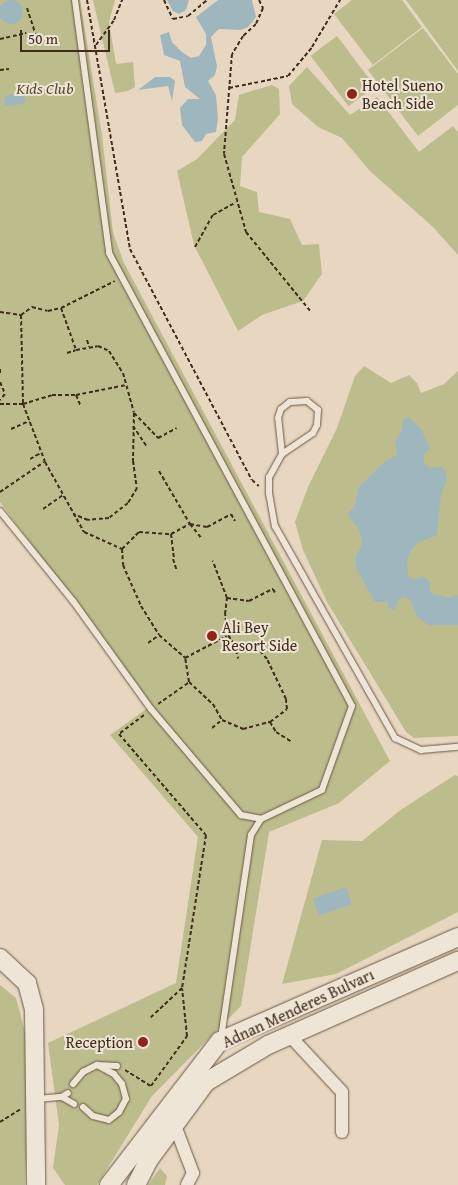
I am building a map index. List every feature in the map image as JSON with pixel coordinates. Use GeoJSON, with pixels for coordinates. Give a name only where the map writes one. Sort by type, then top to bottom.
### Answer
{"type":"FeatureCollection","features":[{"type":"Feature","properties":{"kind":"main road","name":"Adnan Menderes Bulvarı"},"geometry":{"type":"LineString","coordinates":[[109,1185],[220,1041],[458,937]]}},
{"type":"Feature","properties":{"kind":"main road"},"geometry":{"type":"LineString","coordinates":[[0,958],[27,983],[36,1037],[38,1153],[36,1185]]}},
{"type":"Feature","properties":{"kind":"main road","name":"Adnan Menderes Bulvarı"},"geometry":{"type":"LineString","coordinates":[[136,1185],[174,1123],[206,1082],[290,1036],[458,960]]}},
{"type":"Feature","properties":{"kind":"main road"},"geometry":{"type":"LineString","coordinates":[[38,1153],[47,1185]]}},
{"type":"Feature","properties":{"kind":"street"},"geometry":{"type":"LineString","coordinates":[[290,1036],[342,1092],[342,1132]]}},
{"type":"Feature","properties":{"kind":"street"},"geometry":{"type":"LineString","coordinates":[[174,1123],[193,1173],[187,1185]]}},
{"type":"Feature","properties":{"kind":"lane"},"geometry":{"type":"LineString","coordinates":[[0,510],[73,601],[151,709],[241,815],[261,818],[322,790],[352,706],[109,253],[75,0]]}},
{"type":"Feature","properties":{"kind":"lane"},"geometry":{"type":"LineString","coordinates":[[282,454],[278,418],[281,409],[290,402],[308,401],[318,410],[317,426],[313,433],[282,454],[269,477],[269,493],[275,526],[395,738],[421,750],[458,747]]}},
{"type":"Feature","properties":{"kind":"lane"},"geometry":{"type":"LineString","coordinates":[[220,1041],[251,835],[261,818]]}},
{"type":"Feature","properties":{"kind":"lane"},"geometry":{"type":"LineString","coordinates":[[73,1084],[83,1072],[97,1065],[118,1066]]}},
{"type":"Feature","properties":{"kind":"lane"},"geometry":{"type":"LineString","coordinates":[[83,1107],[93,1116],[109,1120],[120,1112],[126,1099],[122,1084],[114,1074],[97,1065]]}},
{"type":"Feature","properties":{"kind":"lane"},"geometry":{"type":"LineString","coordinates":[[37,1099],[62,1097],[68,1093]]}},
{"type":"Feature","properties":{"kind":"lane"},"geometry":{"type":"LineString","coordinates":[[62,1097],[74,1104]]}},
{"type":"Feature","properties":{"kind":"path"},"geometry":{"type":"LineString","coordinates":[[87,0],[130,249],[252,480],[269,493]]}},
{"type":"Feature","properties":{"kind":"path"},"geometry":{"type":"LineString","coordinates":[[96,45],[114,20],[122,0]]}},
{"type":"Feature","properties":{"kind":"path"},"geometry":{"type":"LineString","coordinates":[[164,0],[172,19],[188,16],[206,0]]}},
{"type":"Feature","properties":{"kind":"path"},"geometry":{"type":"LineString","coordinates":[[259,0],[262,8],[256,24],[243,36],[232,54],[224,154],[246,232],[269,256],[311,312]]}},
{"type":"Feature","properties":{"kind":"path"},"geometry":{"type":"LineString","coordinates":[[229,88],[288,76],[312,47],[340,0]]}},
{"type":"Feature","properties":{"kind":"path"},"geometry":{"type":"LineString","coordinates":[[27,8],[36,35]]}},
{"type":"Feature","properties":{"kind":"path"},"geometry":{"type":"LineString","coordinates":[[0,39],[26,34]]}},
{"type":"Feature","properties":{"kind":"path"},"geometry":{"type":"LineString","coordinates":[[0,70],[8,69]]}},
{"type":"Feature","properties":{"kind":"path"},"geometry":{"type":"LineString","coordinates":[[195,248],[213,215],[236,202]]}},
{"type":"Feature","properties":{"kind":"path"},"geometry":{"type":"LineString","coordinates":[[0,312],[21,315],[32,307],[48,311],[61,308],[122,278]]}},
{"type":"Feature","properties":{"kind":"path"},"geometry":{"type":"LineString","coordinates":[[61,308],[76,350]]}},
{"type":"Feature","properties":{"kind":"path"},"geometry":{"type":"LineString","coordinates":[[21,315],[24,404],[45,462],[84,532],[122,549]]}},
{"type":"Feature","properties":{"kind":"path"},"geometry":{"type":"LineString","coordinates":[[87,340],[89,348]]}},
{"type":"Feature","properties":{"kind":"path"},"geometry":{"type":"LineString","coordinates":[[67,353],[98,346],[109,351],[126,385],[134,413],[133,426],[137,488],[128,503],[109,518],[88,520],[74,514]]}},
{"type":"Feature","properties":{"kind":"path"},"geometry":{"type":"LineString","coordinates":[[0,369],[0,374]]}},
{"type":"Feature","properties":{"kind":"path"},"geometry":{"type":"LineString","coordinates":[[0,382],[5,394],[0,400]]}},
{"type":"Feature","properties":{"kind":"path"},"geometry":{"type":"LineString","coordinates":[[0,404],[24,404],[52,395],[76,394],[126,385]]}},
{"type":"Feature","properties":{"kind":"path"},"geometry":{"type":"LineString","coordinates":[[76,394],[81,407]]}},
{"type":"Feature","properties":{"kind":"path"},"geometry":{"type":"LineString","coordinates":[[134,413],[158,438],[177,428]]}},
{"type":"Feature","properties":{"kind":"path"},"geometry":{"type":"LineString","coordinates":[[11,429],[29,421]]}},
{"type":"Feature","properties":{"kind":"path"},"geometry":{"type":"LineString","coordinates":[[133,426],[147,447]]}},
{"type":"Feature","properties":{"kind":"path"},"geometry":{"type":"LineString","coordinates":[[30,459],[42,453]]}},
{"type":"Feature","properties":{"kind":"path"},"geometry":{"type":"LineString","coordinates":[[0,492],[45,462]]}},
{"type":"Feature","properties":{"kind":"path"},"geometry":{"type":"LineString","coordinates":[[159,471],[190,524],[202,539]]}},
{"type":"Feature","properties":{"kind":"path"},"geometry":{"type":"LineString","coordinates":[[43,509],[63,495]]}},
{"type":"Feature","properties":{"kind":"path"},"geometry":{"type":"LineString","coordinates":[[234,644],[260,651],[286,699],[287,709],[270,722],[243,729],[222,720],[213,704],[189,682],[185,658],[159,635],[141,606],[123,565],[122,549],[138,532],[171,534],[190,524],[206,527],[231,514],[235,521]]}},
{"type":"Feature","properties":{"kind":"path"},"geometry":{"type":"LineString","coordinates":[[171,534],[173,559],[177,571]]}},
{"type":"Feature","properties":{"kind":"path"},"geometry":{"type":"LineString","coordinates":[[213,561],[227,598],[225,614],[228,635],[234,644],[238,658]]}},
{"type":"Feature","properties":{"kind":"path"},"geometry":{"type":"LineString","coordinates":[[227,598],[249,601],[273,589],[275,593]]}},
{"type":"Feature","properties":{"kind":"path"},"geometry":{"type":"LineString","coordinates":[[148,643],[159,635]]}},
{"type":"Feature","properties":{"kind":"path"},"geometry":{"type":"LineString","coordinates":[[185,658],[228,635]]}},
{"type":"Feature","properties":{"kind":"path"},"geometry":{"type":"LineString","coordinates":[[118,1066],[151,1086],[187,1036],[182,988],[206,835],[119,734],[189,682]]}},
{"type":"Feature","properties":{"kind":"path"},"geometry":{"type":"LineString","coordinates":[[212,728],[222,720]]}},
{"type":"Feature","properties":{"kind":"path"},"geometry":{"type":"LineString","coordinates":[[270,722],[287,740],[292,742]]}},
{"type":"Feature","properties":{"kind":"path"},"geometry":{"type":"LineString","coordinates":[[286,744],[287,740]]}},
{"type":"Feature","properties":{"kind":"path"},"geometry":{"type":"LineString","coordinates":[[150,1018],[182,988]]}},
{"type":"Feature","properties":{"kind":"path"},"geometry":{"type":"LineString","coordinates":[[0,1122],[37,1099]]}},
{"type":"Feature","properties":{"kind":"green space","name":"Ali Bey Resort Side"},"geometry":{"type":"Polygon","coordinates":[[[0,0],[80,0],[102,135],[113,233],[124,263],[390,761],[339,803],[269,832],[241,1006],[152,1096],[97,1185],[65,1185],[53,1168],[59,1125],[48,1043],[176,983],[198,837],[110,735],[152,705],[0,502],[0,0]]]}},
{"type":"Feature","properties":{"kind":"green space"},"geometry":{"type":"Polygon","coordinates":[[[93,0],[115,0],[109,22],[116,64],[133,62],[135,87],[128,91],[115,93],[93,0]]]}},
{"type":"Feature","properties":{"kind":"green space"},"geometry":{"type":"Polygon","coordinates":[[[352,0],[402,0],[422,27],[373,65],[334,14],[352,0]]]}},
{"type":"Feature","properties":{"kind":"green space"},"geometry":{"type":"Polygon","coordinates":[[[406,0],[458,0],[458,71],[406,0]]]}},
{"type":"Feature","properties":{"kind":"green space"},"geometry":{"type":"Polygon","coordinates":[[[423,28],[458,74],[458,105],[418,136],[368,70],[423,28]]]}},
{"type":"Feature","properties":{"kind":"green space"},"geometry":{"type":"Polygon","coordinates":[[[337,36],[375,86],[349,106],[311,56],[337,36]]]}},
{"type":"Feature","properties":{"kind":"green space"},"geometry":{"type":"Polygon","coordinates":[[[307,67],[350,115],[377,97],[419,152],[453,126],[458,132],[458,255],[433,227],[370,171],[342,138],[318,127],[292,104],[289,86],[307,67]]]}},
{"type":"Feature","properties":{"kind":"green space"},"geometry":{"type":"Polygon","coordinates":[[[272,85],[279,89],[280,114],[242,157],[240,186],[257,192],[259,212],[290,219],[302,245],[319,244],[322,274],[303,301],[262,315],[238,331],[194,245],[177,171],[197,159],[235,120],[239,95],[272,85]]]}},
{"type":"Feature","properties":{"kind":"green space"},"geometry":{"type":"Polygon","coordinates":[[[364,366],[391,383],[409,375],[417,383],[421,393],[444,384],[458,371],[458,736],[414,738],[406,732],[327,602],[303,550],[295,522],[308,487],[337,428],[355,376],[364,366]]]}},
{"type":"Feature","properties":{"kind":"green space"},"geometry":{"type":"Polygon","coordinates":[[[455,775],[458,776],[458,912],[336,974],[282,984],[322,840],[362,841],[402,809],[455,775]]]}},
{"type":"Feature","properties":{"kind":"green space"},"geometry":{"type":"Polygon","coordinates":[[[0,985],[16,998],[30,1051],[25,1185],[0,1185],[0,985]]]}},
{"type":"Feature","properties":{"kind":"green space"},"geometry":{"type":"Polygon","coordinates":[[[160,1168],[167,1176],[165,1185],[148,1185],[160,1168]]]}},
{"type":"Feature","properties":{"kind":"water"},"geometry":{"type":"Polygon","coordinates":[[[11,0],[19,4],[23,12],[19,20],[11,24],[3,20],[-1,12],[3,4],[11,0]]]}},
{"type":"Feature","properties":{"kind":"water"},"geometry":{"type":"Polygon","coordinates":[[[167,0],[189,0],[186,10],[179,14],[173,11],[167,0]]]}},
{"type":"Feature","properties":{"kind":"water"},"geometry":{"type":"Polygon","coordinates":[[[218,0],[252,0],[256,17],[248,27],[241,30],[219,29],[211,37],[217,66],[215,75],[208,81],[216,95],[218,119],[216,132],[206,134],[202,141],[195,142],[182,125],[180,108],[188,99],[200,99],[185,87],[180,61],[164,55],[160,35],[169,32],[172,42],[182,52],[191,58],[199,56],[206,45],[206,34],[196,17],[218,0]]]}},
{"type":"Feature","properties":{"kind":"water"},"geometry":{"type":"Polygon","coordinates":[[[155,77],[170,77],[175,81],[172,101],[168,86],[138,90],[155,77]]]}},
{"type":"Feature","properties":{"kind":"water"},"geometry":{"type":"Polygon","coordinates":[[[22,92],[26,100],[23,104],[7,106],[4,104],[5,96],[22,92]]]}},
{"type":"Feature","properties":{"kind":"water"},"geometry":{"type":"Polygon","coordinates":[[[409,417],[421,429],[430,448],[424,454],[424,463],[430,468],[442,467],[446,473],[447,481],[441,493],[437,535],[419,542],[412,549],[407,559],[408,576],[415,580],[422,576],[429,581],[431,594],[450,598],[458,595],[458,625],[428,625],[417,616],[410,600],[404,597],[398,600],[395,610],[388,608],[388,602],[375,602],[356,568],[356,556],[362,545],[360,532],[348,514],[355,505],[358,488],[385,461],[397,455],[395,442],[401,433],[403,420],[409,417]]]}},
{"type":"Feature","properties":{"kind":"water"},"geometry":{"type":"Polygon","coordinates":[[[346,887],[352,904],[319,915],[313,898],[346,887]]]}},
{"type":"Feature","properties":{"kind":"place","name":"Hotel Sueno Beach Side"},"geometry":{"type":"Point","coordinates":[352,94]}},
{"type":"Feature","properties":{"kind":"place","name":"Ali Bey Resort Side"},"geometry":{"type":"Point","coordinates":[212,636]}},
{"type":"Feature","properties":{"kind":"place","name":"Reception"},"geometry":{"type":"Point","coordinates":[143,1042]}},
{"type":"Feature","properties":{"kind":"park label","name":"Kids Club"},"geometry":{"type":"Point","coordinates":[45,88]}}]}
